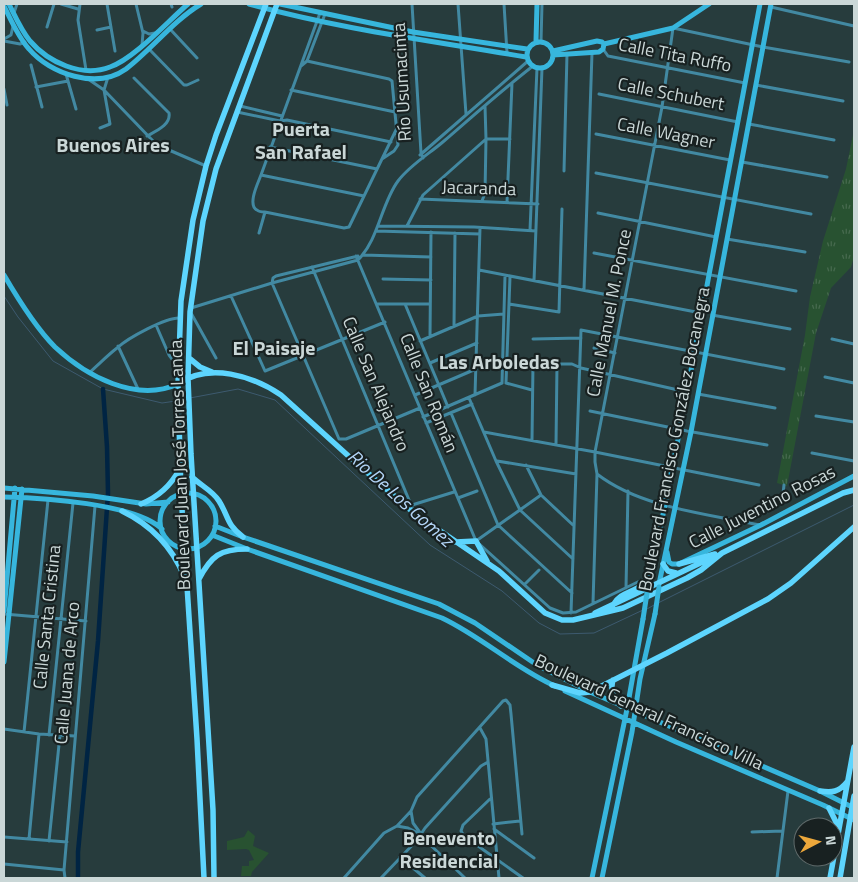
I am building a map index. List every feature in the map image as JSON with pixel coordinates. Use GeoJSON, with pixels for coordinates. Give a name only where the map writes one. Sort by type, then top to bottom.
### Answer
{"type":"FeatureCollection","features":[{"type":"Feature","properties":{"kind":"main road"},"geometry":{"type":"LineString","coordinates":[[9,4],[26,41],[61,63],[86,70],[110,67],[122,61],[188,4]]}},
{"type":"Feature","properties":{"kind":"main road"},"geometry":{"type":"LineString","coordinates":[[4,6],[13,23],[45,64],[66,73],[88,78],[108,77],[124,70],[201,4]]}},
{"type":"Feature","properties":{"kind":"main road"},"geometry":{"type":"LineString","coordinates":[[249,4],[265,6],[320,21],[414,39],[507,53],[527,59],[537,67],[551,62],[553,53],[546,43],[539,41],[529,46],[527,49],[527,59]]}},
{"type":"Feature","properties":{"kind":"main road"},"geometry":{"type":"LineString","coordinates":[[278,4],[413,32],[527,49]]}},
{"type":"Feature","properties":{"kind":"main road","name":"Boulevard Juan José Torres Landa"},"geometry":{"type":"LineString","coordinates":[[214,878],[212,810],[189,414],[188,378],[191,310],[201,237],[216,169],[274,10],[278,4]]}},
{"type":"Feature","properties":{"kind":"main road"},"geometry":{"type":"LineString","coordinates":[[537,4],[539,41]]}},
{"type":"Feature","properties":{"kind":"main road"},"geometry":{"type":"LineString","coordinates":[[553,53],[592,53],[604,47],[673,28],[709,4]]}},
{"type":"Feature","properties":{"kind":"main road","name":"Boulevard Francisco González Bocanegra"},"geometry":{"type":"LineString","coordinates":[[592,878],[627,709],[760,4]]}},
{"type":"Feature","properties":{"kind":"main road","name":"Boulevard Juan José Torres Landa"},"geometry":{"type":"LineString","coordinates":[[204,878],[180,468],[178,360],[182,284],[206,166],[265,6]]}},
{"type":"Feature","properties":{"kind":"main road","name":"Boulevard Francisco González Bocanegra"},"geometry":{"type":"LineString","coordinates":[[602,878],[634,722],[643,664],[655,614],[666,547],[698,394],[771,6]]}},
{"type":"Feature","properties":{"kind":"main road"},"geometry":{"type":"LineString","coordinates":[[553,53],[597,41],[602,42],[604,47]]}},
{"type":"Feature","properties":{"kind":"main road"},"geometry":{"type":"LineString","coordinates":[[738,120],[749,122]]}},
{"type":"Feature","properties":{"kind":"main road"},"geometry":{"type":"LineString","coordinates":[[4,275],[45,336],[68,358],[90,372],[115,384],[139,390],[162,390],[188,378],[216,374],[251,378],[265,385],[281,395],[354,462],[414,512],[454,542],[488,563],[515,584],[545,613],[562,620],[580,619],[623,608],[680,582],[701,570],[722,553]]}},
{"type":"Feature","properties":{"kind":"main road"},"geometry":{"type":"LineString","coordinates":[[189,358],[203,369],[216,374]]}},
{"type":"Feature","properties":{"kind":"main road"},"geometry":{"type":"LineString","coordinates":[[140,504],[155,498],[162,492],[173,480],[180,468]]}},
{"type":"Feature","properties":{"kind":"main road","name":"Calle Juventino Rosas"},"geometry":{"type":"LineString","coordinates":[[666,547],[669,562],[679,564],[761,525],[854,476]]}},
{"type":"Feature","properties":{"kind":"main road"},"geometry":{"type":"LineString","coordinates":[[192,477],[219,500],[230,526],[243,537]]}},
{"type":"Feature","properties":{"kind":"main road"},"geometry":{"type":"LineString","coordinates":[[4,488],[100,497],[140,504],[166,503],[181,494],[193,493],[202,497],[212,506],[216,516],[216,526],[207,542],[196,548],[184,548],[170,542],[162,530],[145,518],[119,510],[48,500],[4,498]]}},
{"type":"Feature","properties":{"kind":"main road"},"geometry":{"type":"LineString","coordinates":[[4,662],[5,613],[15,488]]}},
{"type":"Feature","properties":{"kind":"main road"},"geometry":{"type":"LineString","coordinates":[[5,613],[22,489]]}},
{"type":"Feature","properties":{"kind":"main road"},"geometry":{"type":"LineString","coordinates":[[580,619],[659,585],[676,573],[722,553],[854,489]]}},
{"type":"Feature","properties":{"kind":"main road"},"geometry":{"type":"LineString","coordinates":[[162,530],[162,511],[170,500]]}},
{"type":"Feature","properties":{"kind":"main road"},"geometry":{"type":"LineString","coordinates":[[119,510],[142,522],[159,537],[178,562],[186,582]]}},
{"type":"Feature","properties":{"kind":"main road","name":"Boulevard General Francisco Villa"},"geometry":{"type":"LineString","coordinates":[[216,526],[439,604],[475,623],[537,665],[590,692],[820,791],[853,808]]}},
{"type":"Feature","properties":{"kind":"main road"},"geometry":{"type":"LineString","coordinates":[[552,685],[580,694],[590,692],[667,653],[768,599],[791,583],[854,529]]}},
{"type":"Feature","properties":{"kind":"main road","name":"Boulevard General Francisco Villa"},"geometry":{"type":"LineString","coordinates":[[212,535],[442,618],[464,630],[526,671],[552,685],[852,819]]}},
{"type":"Feature","properties":{"kind":"main road"},"geometry":{"type":"LineString","coordinates":[[454,542],[476,541],[488,563]]}},
{"type":"Feature","properties":{"kind":"main road"},"geometry":{"type":"LineString","coordinates":[[199,579],[208,563],[216,555],[234,549],[247,549]]}},
{"type":"Feature","properties":{"kind":"main road"},"geometry":{"type":"LineString","coordinates":[[679,564],[708,555],[722,553]]}},
{"type":"Feature","properties":{"kind":"main road"},"geometry":{"type":"LineString","coordinates":[[663,564],[668,571],[676,573]]}},
{"type":"Feature","properties":{"kind":"main road"},"geometry":{"type":"LineString","coordinates":[[613,605],[618,597],[639,587],[647,578]]}},
{"type":"Feature","properties":{"kind":"main road"},"geometry":{"type":"LineString","coordinates":[[613,680],[611,687],[613,694],[621,706]]}},
{"type":"Feature","properties":{"kind":"main road"},"geometry":{"type":"LineString","coordinates":[[632,732],[643,727]]}},
{"type":"Feature","properties":{"kind":"main road"},"geometry":{"type":"LineString","coordinates":[[841,817],[854,747]]}},
{"type":"Feature","properties":{"kind":"main road"},"geometry":{"type":"LineString","coordinates":[[820,791],[832,792],[838,790],[846,784],[849,778]]}},
{"type":"Feature","properties":{"kind":"main road"},"geometry":{"type":"LineString","coordinates":[[840,878],[852,819],[854,796]]}},
{"type":"Feature","properties":{"kind":"main road"},"geometry":{"type":"LineString","coordinates":[[830,808],[835,817]]}},
{"type":"Feature","properties":{"kind":"street"},"geometry":{"type":"LineString","coordinates":[[14,14],[17,4]]}},
{"type":"Feature","properties":{"kind":"street"},"geometry":{"type":"LineString","coordinates":[[47,27],[54,4]]}},
{"type":"Feature","properties":{"kind":"street"},"geometry":{"type":"LineString","coordinates":[[61,4],[78,10]]}},
{"type":"Feature","properties":{"kind":"street"},"geometry":{"type":"LineString","coordinates":[[80,4],[78,10],[79,31],[86,70]]}},
{"type":"Feature","properties":{"kind":"street"},"geometry":{"type":"LineString","coordinates":[[107,4],[115,51]]}},
{"type":"Feature","properties":{"kind":"street"},"geometry":{"type":"LineString","coordinates":[[136,4],[142,30],[143,39],[141,46]]}},
{"type":"Feature","properties":{"kind":"street","name":"Río Usumacinta"},"geometry":{"type":"LineString","coordinates":[[412,4],[421,159]]}},
{"type":"Feature","properties":{"kind":"street"},"geometry":{"type":"LineString","coordinates":[[458,4],[466,114]]}},
{"type":"Feature","properties":{"kind":"street"},"geometry":{"type":"LineString","coordinates":[[504,4],[507,53]]}},
{"type":"Feature","properties":{"kind":"street"},"geometry":{"type":"LineString","coordinates":[[539,41],[542,4]]}},
{"type":"Feature","properties":{"kind":"street"},"geometry":{"type":"LineString","coordinates":[[753,4],[760,4]]}},
{"type":"Feature","properties":{"kind":"street"},"geometry":{"type":"LineString","coordinates":[[771,6],[854,26]]}},
{"type":"Feature","properties":{"kind":"street"},"geometry":{"type":"LineString","coordinates":[[300,67],[307,61],[322,14]]}},
{"type":"Feature","properties":{"kind":"street"},"geometry":{"type":"LineString","coordinates":[[320,21],[311,35],[252,200],[256,210],[348,227],[351,225],[396,130]]}},
{"type":"Feature","properties":{"kind":"street"},"geometry":{"type":"LineString","coordinates":[[4,40],[11,35],[13,23]]}},
{"type":"Feature","properties":{"kind":"street"},"geometry":{"type":"LineString","coordinates":[[97,30],[111,27]]}},
{"type":"Feature","properties":{"kind":"street"},"geometry":{"type":"LineString","coordinates":[[673,28],[752,45],[849,62]]}},
{"type":"Feature","properties":{"kind":"street","name":"Calle Manuel M. Ponce"},"geometry":{"type":"LineString","coordinates":[[593,603],[598,474],[595,462],[596,452],[662,106],[673,28]]}},
{"type":"Feature","properties":{"kind":"street"},"geometry":{"type":"LineString","coordinates":[[170,29],[198,58]]}},
{"type":"Feature","properties":{"kind":"street"},"geometry":{"type":"LineString","coordinates":[[142,30],[148,34],[155,33]]}},
{"type":"Feature","properties":{"kind":"street"},"geometry":{"type":"LineString","coordinates":[[311,35],[316,37]]}},
{"type":"Feature","properties":{"kind":"street"},"geometry":{"type":"LineString","coordinates":[[4,40],[15,43],[26,41]]}},
{"type":"Feature","properties":{"kind":"street","name":"Calle Tita Ruffo"},"geometry":{"type":"LineString","coordinates":[[604,47],[608,56],[745,83]]}},
{"type":"Feature","properties":{"kind":"street"},"geometry":{"type":"LineString","coordinates":[[149,49],[185,85],[198,80]]}},
{"type":"Feature","properties":{"kind":"street"},"geometry":{"type":"LineString","coordinates":[[584,290],[592,53]]}},
{"type":"Feature","properties":{"kind":"street"},"geometry":{"type":"LineString","coordinates":[[564,171],[567,54]]}},
{"type":"Feature","properties":{"kind":"street"},"geometry":{"type":"LineString","coordinates":[[420,153],[527,59]]}},
{"type":"Feature","properties":{"kind":"street"},"geometry":{"type":"LineString","coordinates":[[307,61],[392,81],[398,141],[396,149],[382,159]]}},
{"type":"Feature","properties":{"kind":"street"},"geometry":{"type":"LineString","coordinates":[[31,65],[42,108]]}},
{"type":"Feature","properties":{"kind":"street"},"geometry":{"type":"LineString","coordinates":[[216,358],[191,310],[272,283],[360,257],[376,231],[397,182],[421,159],[512,83],[537,67]]}},
{"type":"Feature","properties":{"kind":"street"},"geometry":{"type":"LineString","coordinates":[[530,230],[537,67]]}},
{"type":"Feature","properties":{"kind":"street"},"geometry":{"type":"LineString","coordinates":[[534,281],[538,204],[537,67]]}},
{"type":"Feature","properties":{"kind":"street"},"geometry":{"type":"LineString","coordinates":[[66,73],[76,109]]}},
{"type":"Feature","properties":{"kind":"street"},"geometry":{"type":"LineString","coordinates":[[100,128],[110,124],[104,90],[108,77]]}},
{"type":"Feature","properties":{"kind":"street"},"geometry":{"type":"LineString","coordinates":[[88,78],[104,90],[147,136],[161,147],[206,166]]}},
{"type":"Feature","properties":{"kind":"street"},"geometry":{"type":"LineString","coordinates":[[134,78],[169,113],[169,121],[147,136]]}},
{"type":"Feature","properties":{"kind":"street"},"geometry":{"type":"LineString","coordinates":[[36,87],[68,81]]}},
{"type":"Feature","properties":{"kind":"street"},"geometry":{"type":"LineString","coordinates":[[507,202],[512,83]]}},
{"type":"Feature","properties":{"kind":"street"},"geometry":{"type":"LineString","coordinates":[[756,85],[844,101]]}},
{"type":"Feature","properties":{"kind":"street"},"geometry":{"type":"LineString","coordinates":[[4,89],[7,105]]}},
{"type":"Feature","properties":{"kind":"street"},"geometry":{"type":"LineString","coordinates":[[291,90],[395,112]]}},
{"type":"Feature","properties":{"kind":"street","name":"Calle Schubert"},"geometry":{"type":"LineString","coordinates":[[599,94],[738,120]]}},
{"type":"Feature","properties":{"kind":"street"},"geometry":{"type":"LineString","coordinates":[[239,105],[282,116],[286,120]]}},
{"type":"Feature","properties":{"kind":"street"},"geometry":{"type":"LineString","coordinates":[[482,201],[486,139],[485,106]]}},
{"type":"Feature","properties":{"kind":"street"},"geometry":{"type":"LineString","coordinates":[[236,112],[280,121],[286,120],[391,142]]}},
{"type":"Feature","properties":{"kind":"street"},"geometry":{"type":"LineString","coordinates":[[749,122],[834,140]]}},
{"type":"Feature","properties":{"kind":"street","name":"Calle Wagner"},"geometry":{"type":"LineString","coordinates":[[596,134],[730,160]]}},
{"type":"Feature","properties":{"kind":"street"},"geometry":{"type":"LineString","coordinates":[[407,226],[420,199],[486,139],[510,138]]}},
{"type":"Feature","properties":{"kind":"street"},"geometry":{"type":"LineString","coordinates":[[270,147],[377,169]]}},
{"type":"Feature","properties":{"kind":"street"},"geometry":{"type":"LineString","coordinates":[[742,162],[827,177]]}},
{"type":"Feature","properties":{"kind":"street"},"geometry":{"type":"LineString","coordinates":[[596,172],[811,214]]}},
{"type":"Feature","properties":{"kind":"street"},"geometry":{"type":"LineString","coordinates":[[261,175],[364,196]]}},
{"type":"Feature","properties":{"kind":"street","name":"Jacaranda"},"geometry":{"type":"LineString","coordinates":[[420,199],[538,204]]}},
{"type":"Feature","properties":{"kind":"street"},"geometry":{"type":"LineString","coordinates":[[509,304],[559,312],[562,209]]}},
{"type":"Feature","properties":{"kind":"street"},"geometry":{"type":"LineString","coordinates":[[259,233],[265,212]]}},
{"type":"Feature","properties":{"kind":"street"},"geometry":{"type":"LineString","coordinates":[[598,213],[716,237]]}},
{"type":"Feature","properties":{"kind":"street"},"geometry":{"type":"LineString","coordinates":[[378,226],[536,230]]}},
{"type":"Feature","properties":{"kind":"street"},"geometry":{"type":"LineString","coordinates":[[475,395],[480,228]]}},
{"type":"Feature","properties":{"kind":"street"},"geometry":{"type":"LineString","coordinates":[[376,231],[480,234]]}},
{"type":"Feature","properties":{"kind":"street"},"geometry":{"type":"LineString","coordinates":[[430,337],[431,232]]}},
{"type":"Feature","properties":{"kind":"street"},"geometry":{"type":"LineString","coordinates":[[454,326],[455,233]]}},
{"type":"Feature","properties":{"kind":"street"},"geometry":{"type":"LineString","coordinates":[[727,239],[805,252]]}},
{"type":"Feature","properties":{"kind":"street"},"geometry":{"type":"LineString","coordinates":[[594,254],[796,291]]}},
{"type":"Feature","properties":{"kind":"street"},"geometry":{"type":"LineString","coordinates":[[420,408],[346,439],[339,439],[272,283],[273,278],[276,276],[360,257],[431,257]]}},
{"type":"Feature","properties":{"kind":"street","name":"Calle San Román"},"geometry":{"type":"LineString","coordinates":[[360,257],[423,417],[476,541]]}},
{"type":"Feature","properties":{"kind":"street","name":"Calle San Alejandro"},"geometry":{"type":"LineString","coordinates":[[312,267],[414,512]]}},
{"type":"Feature","properties":{"kind":"street"},"geometry":{"type":"LineString","coordinates":[[479,270],[701,313]]}},
{"type":"Feature","properties":{"kind":"street"},"geometry":{"type":"LineString","coordinates":[[504,383],[505,276]]}},
{"type":"Feature","properties":{"kind":"street"},"geometry":{"type":"LineString","coordinates":[[504,383],[510,277]]}},
{"type":"Feature","properties":{"kind":"street"},"geometry":{"type":"LineString","coordinates":[[383,279],[430,280]]}},
{"type":"Feature","properties":{"kind":"street"},"geometry":{"type":"LineString","coordinates":[[232,296],[265,371],[304,357],[385,322]]}},
{"type":"Feature","properties":{"kind":"street"},"geometry":{"type":"LineString","coordinates":[[377,304],[430,304]]}},
{"type":"Feature","properties":{"kind":"street"},"geometry":{"type":"LineString","coordinates":[[405,304],[448,406]]}},
{"type":"Feature","properties":{"kind":"street"},"geometry":{"type":"LineString","coordinates":[[420,341],[478,316],[504,314]]}},
{"type":"Feature","properties":{"kind":"street"},"geometry":{"type":"LineString","coordinates":[[712,315],[790,329]]}},
{"type":"Feature","properties":{"kind":"street"},"geometry":{"type":"LineString","coordinates":[[90,372],[118,346],[156,325],[171,319],[180,318]]}},
{"type":"Feature","properties":{"kind":"street"},"geometry":{"type":"LineString","coordinates":[[156,325],[168,355],[172,359],[178,360]]}},
{"type":"Feature","properties":{"kind":"street"},"geometry":{"type":"LineString","coordinates":[[571,613],[581,330],[784,369]]}},
{"type":"Feature","properties":{"kind":"street"},"geometry":{"type":"LineString","coordinates":[[533,339],[581,338]]}},
{"type":"Feature","properties":{"kind":"street"},"geometry":{"type":"LineString","coordinates":[[832,339],[854,344]]}},
{"type":"Feature","properties":{"kind":"street"},"geometry":{"type":"LineString","coordinates":[[430,363],[477,343]]}},
{"type":"Feature","properties":{"kind":"street"},"geometry":{"type":"LineString","coordinates":[[118,346],[139,390]]}},
{"type":"Feature","properties":{"kind":"street"},"geometry":{"type":"LineString","coordinates":[[594,348],[615,353]]}},
{"type":"Feature","properties":{"kind":"street"},"geometry":{"type":"LineString","coordinates":[[532,440],[533,364],[575,365],[581,368],[687,392]]}},
{"type":"Feature","properties":{"kind":"street"},"geometry":{"type":"LineString","coordinates":[[556,445],[558,364]]}},
{"type":"Feature","properties":{"kind":"street"},"geometry":{"type":"LineString","coordinates":[[415,395],[476,369]]}},
{"type":"Feature","properties":{"kind":"street"},"geometry":{"type":"LineString","coordinates":[[825,377],[854,383]]}},
{"type":"Feature","properties":{"kind":"street"},"geometry":{"type":"LineString","coordinates":[[423,417],[504,383],[532,390]]}},
{"type":"Feature","properties":{"kind":"street"},"geometry":{"type":"LineString","coordinates":[[698,394],[775,408]]}},
{"type":"Feature","properties":{"kind":"street"},"geometry":{"type":"LineString","coordinates":[[469,398],[496,461],[520,510],[573,560]]}},
{"type":"Feature","properties":{"kind":"street"},"geometry":{"type":"LineString","coordinates":[[426,423],[472,404]]}},
{"type":"Feature","properties":{"kind":"street"},"geometry":{"type":"LineString","coordinates":[[590,411],[690,432],[767,445]]}},
{"type":"Feature","properties":{"kind":"street"},"geometry":{"type":"LineString","coordinates":[[451,413],[498,524],[572,593]]}},
{"type":"Feature","properties":{"kind":"street"},"geometry":{"type":"LineString","coordinates":[[816,416],[854,422]]}},
{"type":"Feature","properties":{"kind":"street"},"geometry":{"type":"LineString","coordinates":[[484,432],[577,448],[759,485]]}},
{"type":"Feature","properties":{"kind":"street"},"geometry":{"type":"LineString","coordinates":[[812,453],[854,461]]}},
{"type":"Feature","properties":{"kind":"street"},"geometry":{"type":"LineString","coordinates":[[496,461],[576,474]]}},
{"type":"Feature","properties":{"kind":"street"},"geometry":{"type":"LineString","coordinates":[[526,465],[541,495],[575,526]]}},
{"type":"Feature","properties":{"kind":"street"},"geometry":{"type":"LineString","coordinates":[[598,474],[628,491],[664,506],[761,525]]}},
{"type":"Feature","properties":{"kind":"street"},"geometry":{"type":"LineString","coordinates":[[783,494],[784,485]]}},
{"type":"Feature","properties":{"kind":"street"},"geometry":{"type":"LineString","coordinates":[[458,498],[477,491]]}},
{"type":"Feature","properties":{"kind":"street"},"geometry":{"type":"LineString","coordinates":[[626,588],[628,491]]}},
{"type":"Feature","properties":{"kind":"street"},"geometry":{"type":"LineString","coordinates":[[412,504],[454,492]]}},
{"type":"Feature","properties":{"kind":"street"},"geometry":{"type":"LineString","coordinates":[[541,495],[476,541],[550,608],[556,612],[571,613],[647,578]]}},
{"type":"Feature","properties":{"kind":"street"},"geometry":{"type":"LineString","coordinates":[[24,732],[48,500]]}},
{"type":"Feature","properties":{"kind":"street","name":"Calle Santa Cristina"},"geometry":{"type":"LineString","coordinates":[[49,734],[73,503]]}},
{"type":"Feature","properties":{"kind":"street","name":"Calle Juana de Arco"},"geometry":{"type":"LineString","coordinates":[[65,878],[64,870],[75,736],[97,506]]}},
{"type":"Feature","properties":{"kind":"street","name":"Boulevard Francisco González Bocanegra"},"geometry":{"type":"LineString","coordinates":[[647,578],[653,549],[658,543]]}},
{"type":"Feature","properties":{"kind":"street"},"geometry":{"type":"LineString","coordinates":[[525,584],[539,570]]}},
{"type":"Feature","properties":{"kind":"street"},"geometry":{"type":"LineString","coordinates":[[5,613],[86,621]]}},
{"type":"Feature","properties":{"kind":"street"},"geometry":{"type":"LineString","coordinates":[[344,878],[384,833],[397,826],[411,811],[416,798],[503,701],[506,700],[510,705],[522,834]]}},
{"type":"Feature","properties":{"kind":"street"},"geometry":{"type":"LineString","coordinates":[[480,728],[486,739],[490,799],[499,878]]}},
{"type":"Feature","properties":{"kind":"street"},"geometry":{"type":"LineString","coordinates":[[4,729],[39,734],[75,736]]}},
{"type":"Feature","properties":{"kind":"street"},"geometry":{"type":"LineString","coordinates":[[29,839],[39,734]]}},
{"type":"Feature","properties":{"kind":"street"},"geometry":{"type":"LineString","coordinates":[[50,841],[60,735]]}},
{"type":"Feature","properties":{"kind":"street"},"geometry":{"type":"LineString","coordinates":[[381,878],[481,766],[488,762]]}},
{"type":"Feature","properties":{"kind":"street"},"geometry":{"type":"LineString","coordinates":[[777,878],[788,791]]}},
{"type":"Feature","properties":{"kind":"street"},"geometry":{"type":"LineString","coordinates":[[490,799],[463,825],[464,836],[523,878]]}},
{"type":"Feature","properties":{"kind":"street"},"geometry":{"type":"LineString","coordinates":[[411,811],[414,823],[421,835],[465,878]]}},
{"type":"Feature","properties":{"kind":"street"},"geometry":{"type":"LineString","coordinates":[[493,824],[520,821]]}},
{"type":"Feature","properties":{"kind":"street"},"geometry":{"type":"LineString","coordinates":[[397,826],[408,828],[421,835]]}},
{"type":"Feature","properties":{"kind":"street"},"geometry":{"type":"LineString","coordinates":[[494,829],[534,858]]}},
{"type":"Feature","properties":{"kind":"street"},"geometry":{"type":"LineString","coordinates":[[752,832],[782,832]]}},
{"type":"Feature","properties":{"kind":"street"},"geometry":{"type":"LineString","coordinates":[[4,837],[67,842]]}},
{"type":"Feature","properties":{"kind":"street"},"geometry":{"type":"LineString","coordinates":[[400,857],[425,878]]}},
{"type":"Feature","properties":{"kind":"street"},"geometry":{"type":"LineString","coordinates":[[4,864],[64,870]]}},
{"type":"Feature","properties":{"kind":"green space"},"geometry":{"type":"Polygon","coordinates":[[[854,130],[854,257],[851,267],[831,288],[816,333],[787,486],[777,483],[805,335],[810,297],[823,241],[846,169],[854,130]]]}},
{"type":"Feature","properties":{"kind":"green space"},"geometry":{"type":"Polygon","coordinates":[[[248,830],[255,836],[253,846],[269,853],[252,872],[251,876],[241,876],[242,866],[249,866],[249,861],[254,860],[249,850],[227,850],[227,841],[244,837],[248,830]]]}},
{"type":"Feature","properties":{"kind":"waterway","name":"Rio De Los Gomez"},"geometry":{"type":"LineString","coordinates":[[4,296],[53,361],[103,389],[162,403],[176,401]]}},
{"type":"Feature","properties":{"kind":"waterway"},"geometry":{"type":"LineString","coordinates":[[78,878],[78,852],[98,641],[108,493],[103,389]]}},
{"type":"Feature","properties":{"kind":"waterway","name":"Rio De Los Gomez"},"geometry":{"type":"LineString","coordinates":[[190,398],[238,389],[275,400],[430,545],[502,591],[539,623],[560,634],[594,633],[643,610]]}},
{"type":"Feature","properties":{"kind":"waterway","name":"Rio De Los Gomez"},"geometry":{"type":"LineString","coordinates":[[658,603],[854,505]]}},
{"type":"Feature","properties":{"kind":"waterway","name":"Rio De Los Gomez"},"geometry":{"type":"LineString","coordinates":[[647,609],[654,605]]}},
{"type":"Feature","properties":{"kind":"district","name":"Puerta San Rafael"},"geometry":{"type":"Point","coordinates":[301,140]}},
{"type":"Feature","properties":{"kind":"district","name":"Buenos Aires"},"geometry":{"type":"Point","coordinates":[113,145]}},
{"type":"Feature","properties":{"kind":"district","name":"El Paisaje"},"geometry":{"type":"Point","coordinates":[274,348]}},
{"type":"Feature","properties":{"kind":"district","name":"Las Arboledas"},"geometry":{"type":"Point","coordinates":[499,362]}},
{"type":"Feature","properties":{"kind":"district","name":"Benevento Residencial"},"geometry":{"type":"Point","coordinates":[449,850]}}]}
